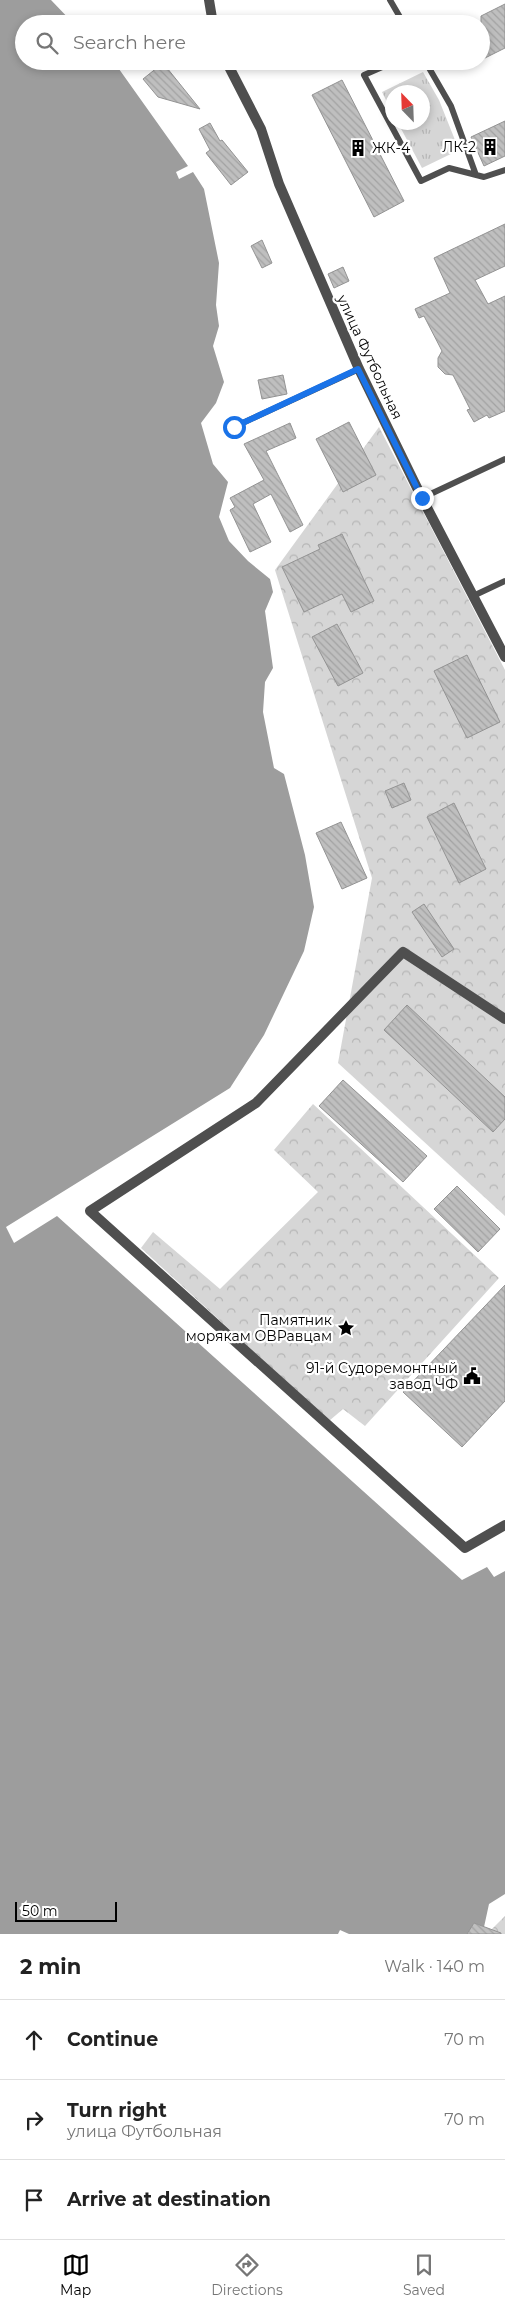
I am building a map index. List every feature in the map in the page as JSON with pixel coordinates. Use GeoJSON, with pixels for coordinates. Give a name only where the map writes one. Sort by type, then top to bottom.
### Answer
{"type":"FeatureCollection","features":[{"type":"Feature","properties":{"kind":"street"},"geometry":{"type":"LineString","coordinates":[[209,0],[211,15]]}},
{"type":"Feature","properties":{"kind":"street","name":"улица Футбольная"},"geometry":{"type":"LineString","coordinates":[[231,70],[262,129],[280,184],[358,369],[422,498],[505,657]]}},
{"type":"Feature","properties":{"kind":"street"},"geometry":{"type":"LineString","coordinates":[[505,1019],[403,952],[256,1104],[90,1211],[465,1548],[505,1526]]}},
{"type":"Feature","properties":{"kind":"lane"},"geometry":{"type":"LineString","coordinates":[[390,0],[399,15]]}},
{"type":"Feature","properties":{"kind":"lane"},"geometry":{"type":"LineString","coordinates":[[375,70],[364,75],[421,181],[449,168],[484,177],[505,170]]}},
{"type":"Feature","properties":{"kind":"lane"},"geometry":{"type":"LineString","coordinates":[[430,70],[452,106],[476,175]]}},
{"type":"Feature","properties":{"kind":"lane"},"geometry":{"type":"LineString","coordinates":[[234,427],[358,369]]}},
{"type":"Feature","properties":{"kind":"lane"},"geometry":{"type":"LineString","coordinates":[[422,498],[505,459]]}},
{"type":"Feature","properties":{"kind":"lane"},"geometry":{"type":"LineString","coordinates":[[473,596],[505,581]]}},
{"type":"Feature","properties":{"kind":"green space"},"geometry":{"type":"Polygon","coordinates":[[[423,72],[439,100],[459,150],[422,168],[402,130],[430,130],[430,85],[396,85],[423,72]]]}},
{"type":"Feature","properties":{"kind":"green space"},"geometry":{"type":"Polygon","coordinates":[[[379,427],[505,670],[505,1216],[338,1063],[372,878],[275,570],[379,427]]]}},
{"type":"Feature","properties":{"kind":"green space"},"geometry":{"type":"Polygon","coordinates":[[[313,1104],[499,1278],[365,1426],[343,1409],[329,1421],[141,1248],[153,1232],[220,1289],[318,1192],[274,1150],[313,1104]]]}},
{"type":"Feature","properties":{"kind":"green space"},"geometry":{"type":"Polygon","coordinates":[[[505,1916],[505,1934],[487,1934],[505,1916]]]}},
{"type":"Feature","properties":{"kind":"shaded area"},"geometry":{"type":"Polygon","coordinates":[[[0,0],[51,0],[65,15],[15,15],[15,70],[120,70],[188,166],[176,172],[179,179],[193,172],[204,189],[219,263],[216,305],[219,326],[213,346],[224,382],[216,403],[201,423],[213,464],[228,482],[219,517],[229,541],[248,561],[270,579],[273,592],[265,611],[273,668],[265,682],[263,712],[274,768],[284,774],[305,855],[314,907],[304,951],[264,1035],[230,1088],[6,1227],[14,1243],[57,1216],[462,1580],[487,1567],[494,1577],[505,1571],[505,1894],[489,1904],[484,1927],[474,1923],[468,1934],[349,1934],[340,1930],[338,1934],[0,1934],[0,0]]]}},
{"type":"Feature","properties":{"kind":"building"},"geometry":{"type":"Polygon","coordinates":[[[505,4],[505,48],[490,56],[490,15],[483,15],[505,4]]]}},
{"type":"Feature","properties":{"kind":"building"},"geometry":{"type":"Polygon","coordinates":[[[154,70],[169,70],[200,109],[158,97],[143,79],[154,70]]]}},
{"type":"Feature","properties":{"kind":"building","name":"ЖК-4"},"geometry":{"type":"Polygon","coordinates":[[[342,80],[404,201],[374,217],[312,95],[342,80]]]}},
{"type":"Feature","properties":{"kind":"building","name":"ЛК-2"},"geometry":{"type":"Polygon","coordinates":[[[505,121],[505,156],[484,166],[471,137],[505,121]]]}},
{"type":"Feature","properties":{"kind":"building"},"geometry":{"type":"Polygon","coordinates":[[[210,123],[220,141],[222,140],[248,172],[231,185],[206,153],[210,150],[199,129],[210,123]]]}},
{"type":"Feature","properties":{"kind":"building"},"geometry":{"type":"Polygon","coordinates":[[[505,224],[505,266],[475,280],[488,304],[505,296],[505,411],[489,418],[487,415],[474,422],[467,410],[470,409],[453,375],[445,374],[438,367],[438,358],[442,351],[424,316],[419,318],[415,309],[450,293],[434,258],[505,224]]]}},
{"type":"Feature","properties":{"kind":"building"},"geometry":{"type":"Polygon","coordinates":[[[262,240],[272,263],[262,268],[251,246],[262,240]]]}},
{"type":"Feature","properties":{"kind":"building"},"geometry":{"type":"Polygon","coordinates":[[[343,267],[349,281],[334,288],[328,274],[343,267]]]}},
{"type":"Feature","properties":{"kind":"building"},"geometry":{"type":"Polygon","coordinates":[[[283,375],[287,394],[262,399],[258,380],[283,375]]]}},
{"type":"Feature","properties":{"kind":"building"},"geometry":{"type":"Polygon","coordinates":[[[349,422],[376,475],[343,492],[316,439],[349,422]]]}},
{"type":"Feature","properties":{"kind":"building"},"geometry":{"type":"Polygon","coordinates":[[[290,423],[296,438],[266,451],[303,525],[290,532],[271,494],[253,504],[271,542],[250,552],[230,510],[235,507],[230,498],[264,480],[244,444],[290,423]]]}},
{"type":"Feature","properties":{"kind":"building"},"geometry":{"type":"Polygon","coordinates":[[[342,534],[374,601],[351,612],[342,594],[304,612],[282,567],[320,549],[318,545],[342,534]]]}},
{"type":"Feature","properties":{"kind":"building"},"geometry":{"type":"Polygon","coordinates":[[[337,624],[363,673],[338,686],[312,637],[337,624]]]}},
{"type":"Feature","properties":{"kind":"building"},"geometry":{"type":"Polygon","coordinates":[[[467,655],[500,722],[467,738],[434,671],[467,655]]]}},
{"type":"Feature","properties":{"kind":"building"},"geometry":{"type":"Polygon","coordinates":[[[404,783],[411,800],[392,808],[385,791],[404,783]]]}},
{"type":"Feature","properties":{"kind":"building"},"geometry":{"type":"Polygon","coordinates":[[[454,803],[486,869],[459,883],[427,817],[454,803]]]}},
{"type":"Feature","properties":{"kind":"building"},"geometry":{"type":"Polygon","coordinates":[[[341,822],[367,878],[342,889],[316,833],[341,822]]]}},
{"type":"Feature","properties":{"kind":"building"},"geometry":{"type":"Polygon","coordinates":[[[424,904],[454,949],[442,957],[412,912],[424,904]]]}},
{"type":"Feature","properties":{"kind":"building"},"geometry":{"type":"Polygon","coordinates":[[[407,1005],[505,1097],[505,1119],[493,1132],[384,1030],[407,1005]]]}},
{"type":"Feature","properties":{"kind":"building"},"geometry":{"type":"Polygon","coordinates":[[[343,1080],[427,1156],[403,1182],[319,1106],[343,1080]]]}},
{"type":"Feature","properties":{"kind":"building"},"geometry":{"type":"Polygon","coordinates":[[[457,1186],[500,1229],[478,1252],[434,1209],[457,1186]]]}},
{"type":"Feature","properties":{"kind":"building"},"geometry":{"type":"Polygon","coordinates":[[[505,1285],[505,1401],[462,1447],[403,1392],[505,1285]]]}},
{"type":"Feature","properties":{"kind":"building"},"geometry":{"type":"Polygon","coordinates":[[[474,1923],[501,1933],[501,1934],[467,1934],[474,1923]]]}},
{"type":"Feature","properties":{"kind":"place","name":"ЛК-2"},"geometry":{"type":"Point","coordinates":[490,147]}},
{"type":"Feature","properties":{"kind":"place","name":"ЖК-4"},"geometry":{"type":"Point","coordinates":[358,148]}},
{"type":"Feature","properties":{"kind":"place","name":"Памятник морякам ОВРавцам"},"geometry":{"type":"Point","coordinates":[346,1328]}},
{"type":"Feature","properties":{"kind":"place","name":"91-й Судоремонтный завод ЧФ"},"geometry":{"type":"Point","coordinates":[472,1376]}},
{"type":"Feature","properties":{"kind":"route"},"geometry":{"type":"LineString","coordinates":[[234,427],[358,369],[422,498]]}}]}
